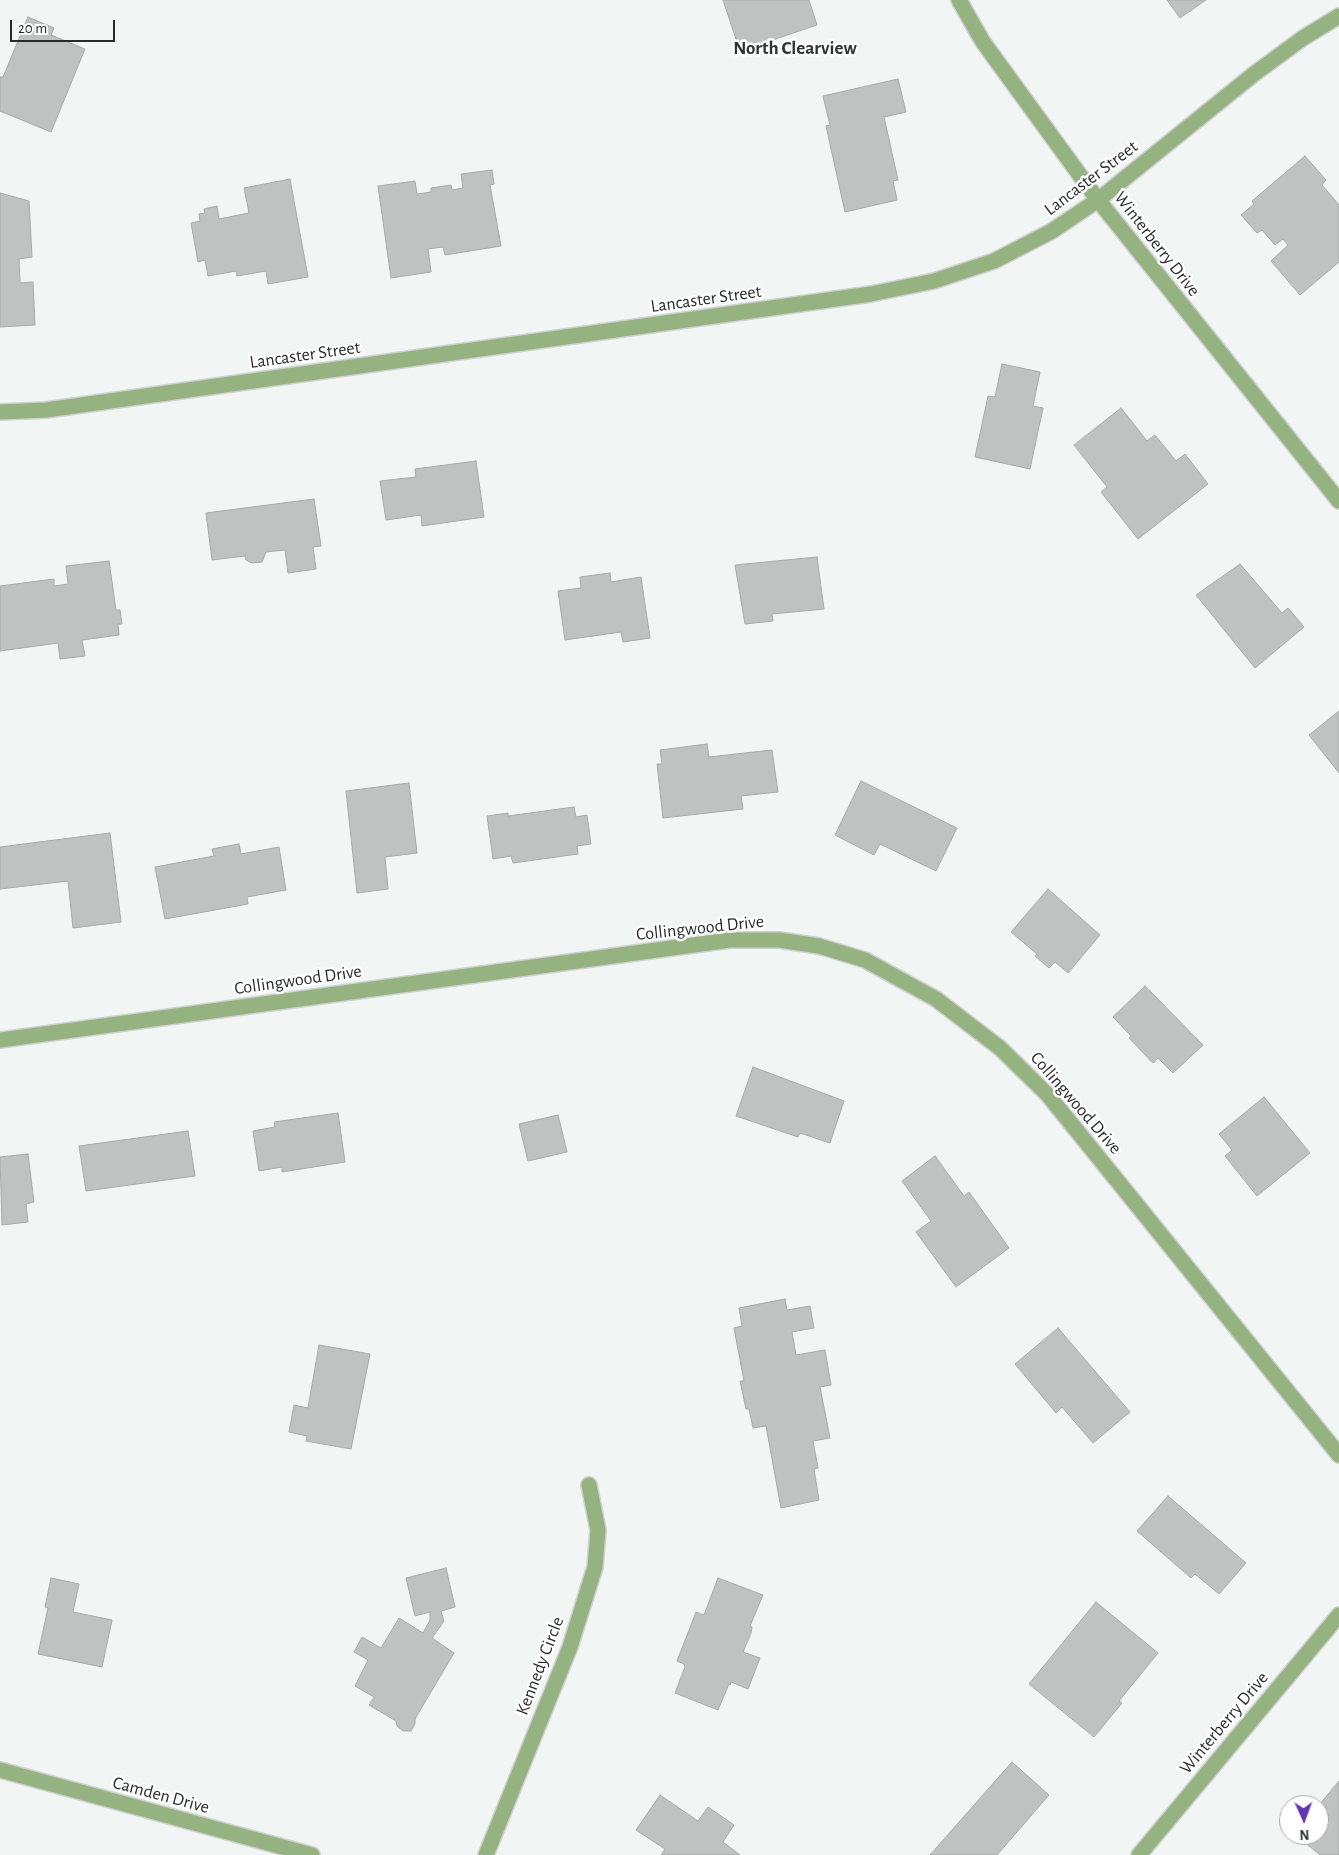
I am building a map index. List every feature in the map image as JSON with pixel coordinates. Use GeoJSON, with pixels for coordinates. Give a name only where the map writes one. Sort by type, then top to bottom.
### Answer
{"type":"FeatureCollection","features":[{"type":"Feature","properties":{"kind":"street","name":"Winterberry Drive"},"geometry":{"type":"LineString","coordinates":[[959,0],[983,42],[1098,200],[1339,501]]}},
{"type":"Feature","properties":{"kind":"street","name":"Lancaster Street"},"geometry":{"type":"LineString","coordinates":[[0,412],[46,410],[872,294],[934,281],[994,260],[1052,231],[1098,200],[1254,74],[1303,38],[1339,16]]}},
{"type":"Feature","properties":{"kind":"street","name":"Collingwood Drive"},"geometry":{"type":"LineString","coordinates":[[0,1040],[730,940],[780,940],[819,946],[865,960],[936,999],[1000,1048],[1048,1095],[1339,1455]]}},
{"type":"Feature","properties":{"kind":"street","name":"Kennedy Circle"},"geometry":{"type":"LineString","coordinates":[[486,1855],[570,1647],[595,1568],[598,1530],[589,1484]]}},
{"type":"Feature","properties":{"kind":"street","name":"Winterberry Drive"},"geometry":{"type":"LineString","coordinates":[[1139,1855],[1339,1615]]}},
{"type":"Feature","properties":{"kind":"street","name":"Camden Drive"},"geometry":{"type":"LineString","coordinates":[[0,1770],[312,1855]]}},
{"type":"Feature","properties":{"kind":"building"},"geometry":{"type":"Polygon","coordinates":[[[723,0],[809,0],[817,25],[740,51],[723,0]]]}},
{"type":"Feature","properties":{"kind":"building"},"geometry":{"type":"Polygon","coordinates":[[[1167,0],[1206,0],[1180,18],[1167,0]]]}},
{"type":"Feature","properties":{"kind":"building"},"geometry":{"type":"Polygon","coordinates":[[[28,17],[54,28],[51,35],[85,49],[51,132],[0,111],[0,77],[3,77],[28,17]]]}},
{"type":"Feature","properties":{"kind":"building"},"geometry":{"type":"Polygon","coordinates":[[[898,79],[906,112],[884,117],[898,180],[893,181],[897,200],[845,212],[826,126],[830,125],[823,96],[898,79]]]}},
{"type":"Feature","properties":{"kind":"building"},"geometry":{"type":"Polygon","coordinates":[[[1305,156],[1326,180],[1322,185],[1339,205],[1339,262],[1300,295],[1271,261],[1288,245],[1283,239],[1275,245],[1262,230],[1257,233],[1241,215],[1254,204],[1252,201],[1305,156]]]}},
{"type":"Feature","properties":{"kind":"building"},"geometry":{"type":"Polygon","coordinates":[[[492,170],[494,184],[490,185],[501,246],[445,255],[443,247],[428,249],[431,272],[391,278],[378,186],[415,181],[417,194],[431,192],[431,188],[451,185],[452,190],[463,188],[461,174],[492,170]]]}},
{"type":"Feature","properties":{"kind":"building"},"geometry":{"type":"Polygon","coordinates":[[[290,179],[308,277],[268,284],[266,271],[237,276],[236,271],[208,276],[205,260],[198,262],[191,223],[200,221],[199,214],[205,213],[204,209],[217,206],[219,219],[249,213],[244,188],[290,179]]]}},
{"type":"Feature","properties":{"kind":"building"},"geometry":{"type":"Polygon","coordinates":[[[0,193],[29,201],[32,257],[19,259],[20,283],[33,282],[35,325],[0,327],[0,193]]]}},
{"type":"Feature","properties":{"kind":"building"},"geometry":{"type":"Polygon","coordinates":[[[1002,364],[1040,372],[1033,406],[1043,408],[1030,469],[975,457],[988,396],[995,397],[1002,364]]]}},
{"type":"Feature","properties":{"kind":"building"},"geometry":{"type":"Polygon","coordinates":[[[1121,408],[1147,441],[1155,435],[1176,461],[1185,454],[1208,484],[1138,539],[1101,492],[1107,487],[1074,445],[1121,408]]]}},
{"type":"Feature","properties":{"kind":"building"},"geometry":{"type":"Polygon","coordinates":[[[476,461],[484,517],[422,526],[421,515],[386,520],[380,481],[416,477],[415,469],[476,461]]]}},
{"type":"Feature","properties":{"kind":"building"},"geometry":{"type":"Polygon","coordinates":[[[314,499],[321,546],[313,547],[316,569],[288,573],[285,550],[266,552],[262,562],[252,563],[246,560],[245,556],[212,560],[206,513],[314,499]]]}},
{"type":"Feature","properties":{"kind":"building"},"geometry":{"type":"Polygon","coordinates":[[[817,557],[824,609],[772,614],[773,621],[745,624],[735,565],[817,557]]]}},
{"type":"Feature","properties":{"kind":"building"},"geometry":{"type":"Polygon","coordinates":[[[109,561],[116,610],[120,610],[122,624],[118,624],[119,635],[82,640],[85,656],[60,659],[58,643],[0,651],[0,586],[54,579],[54,586],[68,584],[66,566],[109,561]]]}},
{"type":"Feature","properties":{"kind":"building"},"geometry":{"type":"Polygon","coordinates":[[[1240,564],[1282,613],[1288,608],[1304,627],[1255,668],[1196,595],[1240,564]]]}},
{"type":"Feature","properties":{"kind":"building"},"geometry":{"type":"Polygon","coordinates":[[[610,573],[611,582],[641,577],[650,638],[623,642],[621,632],[565,640],[558,591],[581,588],[580,577],[610,573]]]}},
{"type":"Feature","properties":{"kind":"building"},"geometry":{"type":"Polygon","coordinates":[[[1339,711],[1339,773],[1309,735],[1339,711]]]}},
{"type":"Feature","properties":{"kind":"building"},"geometry":{"type":"Polygon","coordinates":[[[707,744],[709,757],[772,750],[778,792],[741,796],[743,809],[663,818],[657,764],[662,764],[660,750],[707,744]]]}},
{"type":"Feature","properties":{"kind":"building"},"geometry":{"type":"Polygon","coordinates":[[[861,781],[957,828],[936,871],[880,844],[874,855],[835,835],[861,781]]]}},
{"type":"Feature","properties":{"kind":"building"},"geometry":{"type":"Polygon","coordinates":[[[409,783],[417,853],[385,857],[388,889],[357,893],[346,791],[409,783]]]}},
{"type":"Feature","properties":{"kind":"building"},"geometry":{"type":"Polygon","coordinates":[[[574,807],[576,817],[587,815],[591,844],[577,846],[578,854],[513,863],[511,856],[493,859],[487,816],[508,813],[508,816],[574,807]]]}},
{"type":"Feature","properties":{"kind":"building"},"geometry":{"type":"Polygon","coordinates":[[[110,833],[121,922],[73,928],[68,881],[0,889],[0,847],[110,833]]]}},
{"type":"Feature","properties":{"kind":"building"},"geometry":{"type":"Polygon","coordinates":[[[239,844],[241,854],[279,847],[286,890],[247,897],[248,904],[165,919],[155,867],[214,856],[212,849],[239,844]]]}},
{"type":"Feature","properties":{"kind":"building"},"geometry":{"type":"Polygon","coordinates":[[[1048,889],[1100,935],[1068,973],[1055,962],[1049,968],[1035,956],[1037,954],[1011,932],[1048,889]]]}},
{"type":"Feature","properties":{"kind":"building"},"geometry":{"type":"Polygon","coordinates":[[[1145,986],[1203,1045],[1173,1073],[1158,1058],[1153,1063],[1129,1038],[1131,1036],[1113,1017],[1145,986]]]}},
{"type":"Feature","properties":{"kind":"building"},"geometry":{"type":"Polygon","coordinates":[[[753,1067],[844,1101],[830,1143],[800,1133],[798,1137],[736,1116],[753,1067]]]}},
{"type":"Feature","properties":{"kind":"building"},"geometry":{"type":"Polygon","coordinates":[[[1264,1097],[1310,1153],[1257,1196],[1225,1156],[1232,1150],[1219,1134],[1264,1097]]]}},
{"type":"Feature","properties":{"kind":"building"},"geometry":{"type":"Polygon","coordinates":[[[338,1113],[345,1162],[282,1172],[282,1167],[259,1171],[253,1131],[275,1127],[274,1122],[338,1113]]]}},
{"type":"Feature","properties":{"kind":"building"},"geometry":{"type":"Polygon","coordinates":[[[558,1115],[567,1152],[528,1161],[519,1124],[558,1115]]]}},
{"type":"Feature","properties":{"kind":"building"},"geometry":{"type":"Polygon","coordinates":[[[188,1131],[195,1176],[86,1191],[79,1146],[188,1131]]]}},
{"type":"Feature","properties":{"kind":"building"},"geometry":{"type":"Polygon","coordinates":[[[28,1154],[34,1202],[26,1204],[28,1222],[2,1225],[0,1157],[28,1154]]]}},
{"type":"Feature","properties":{"kind":"building"},"geometry":{"type":"Polygon","coordinates":[[[935,1156],[964,1196],[969,1192],[1009,1248],[956,1287],[916,1232],[931,1221],[902,1181],[935,1156]]]}},
{"type":"Feature","properties":{"kind":"building"},"geometry":{"type":"Polygon","coordinates":[[[785,1299],[787,1310],[810,1306],[814,1328],[792,1332],[796,1355],[825,1350],[831,1385],[820,1387],[830,1438],[813,1441],[818,1468],[814,1469],[819,1500],[781,1508],[766,1426],[753,1428],[749,1409],[746,1409],[740,1381],[744,1381],[734,1328],[742,1326],[739,1308],[785,1299]]]}},
{"type":"Feature","properties":{"kind":"building"},"geometry":{"type":"Polygon","coordinates":[[[1058,1328],[1130,1412],[1093,1443],[1062,1407],[1056,1413],[1015,1364],[1058,1328]]]}},
{"type":"Feature","properties":{"kind":"building"},"geometry":{"type":"Polygon","coordinates":[[[319,1345],[370,1354],[351,1449],[306,1441],[307,1436],[289,1432],[294,1405],[308,1408],[319,1345]]]}},
{"type":"Feature","properties":{"kind":"building"},"geometry":{"type":"Polygon","coordinates":[[[1168,1496],[1246,1563],[1219,1594],[1195,1574],[1191,1578],[1137,1531],[1168,1496]]]}},
{"type":"Feature","properties":{"kind":"building"},"geometry":{"type":"Polygon","coordinates":[[[446,1568],[455,1607],[441,1611],[444,1621],[432,1638],[454,1653],[415,1719],[415,1724],[411,1731],[403,1731],[397,1726],[396,1721],[369,1705],[374,1697],[355,1686],[368,1660],[354,1652],[362,1637],[381,1648],[399,1618],[423,1633],[430,1620],[430,1612],[415,1616],[406,1578],[446,1568]]]}},
{"type":"Feature","properties":{"kind":"building"},"geometry":{"type":"Polygon","coordinates":[[[51,1578],[79,1584],[73,1612],[112,1620],[102,1667],[38,1654],[48,1608],[45,1607],[51,1578]]]}},
{"type":"Feature","properties":{"kind":"building"},"geometry":{"type":"Polygon","coordinates":[[[718,1578],[763,1595],[750,1626],[752,1627],[751,1633],[743,1652],[760,1658],[748,1689],[731,1682],[718,1710],[675,1693],[685,1667],[684,1664],[677,1661],[696,1612],[704,1615],[718,1578]]]}},
{"type":"Feature","properties":{"kind":"building"},"geometry":{"type":"Polygon","coordinates":[[[1096,1602],[1158,1653],[1119,1701],[1122,1703],[1094,1737],[1029,1684],[1096,1602]]]}},
{"type":"Feature","properties":{"kind":"building"},"geometry":{"type":"Polygon","coordinates":[[[1012,1762],[1049,1795],[997,1855],[930,1855],[1012,1762]]]}},
{"type":"Feature","properties":{"kind":"building"},"geometry":{"type":"Polygon","coordinates":[[[1339,1781],[1339,1855],[1320,1855],[1308,1845],[1329,1845],[1329,1795],[1327,1795],[1339,1781]]]}},
{"type":"Feature","properties":{"kind":"building"},"geometry":{"type":"Polygon","coordinates":[[[660,1795],[698,1821],[708,1807],[734,1825],[723,1842],[740,1855],[661,1855],[665,1849],[636,1830],[660,1795]]]}},
{"type":"Feature","properties":{"kind":"district","name":"North Clearview"},"geometry":{"type":"Point","coordinates":[795,48]}}]}
